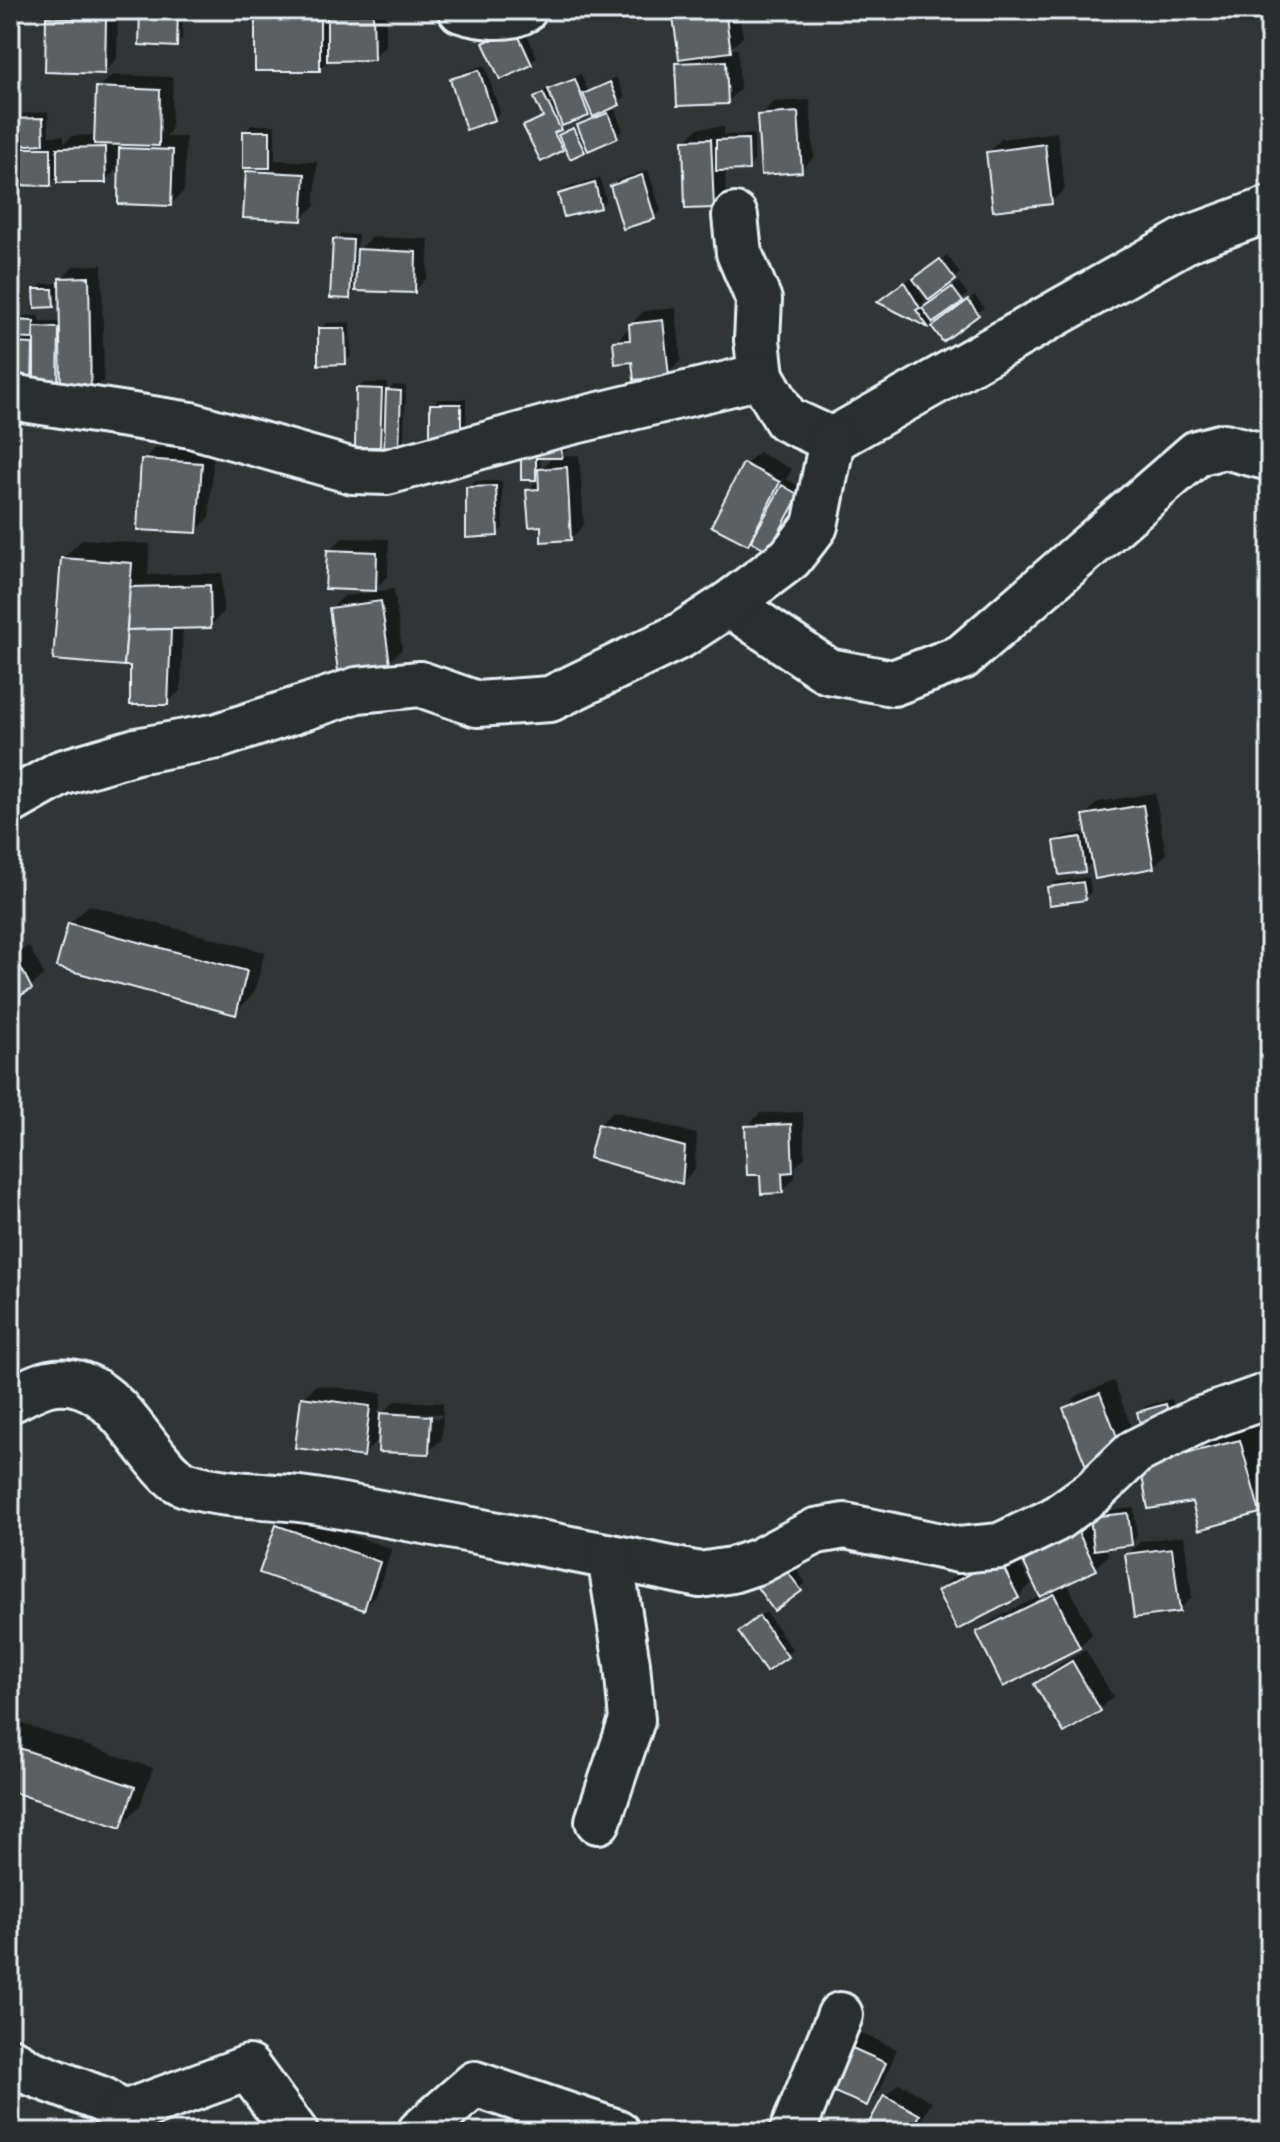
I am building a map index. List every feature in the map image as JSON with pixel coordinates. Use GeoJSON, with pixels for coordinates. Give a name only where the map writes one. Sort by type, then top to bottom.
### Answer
{"type":"FeatureCollection","features":[{"type":"Feature","properties":{"kind":"street"},"geometry":{"type":"LineString","coordinates":[[461,10],[479,16],[518,14],[524,10]]}},
{"type":"Feature","properties":{"kind":"street"},"geometry":{"type":"LineString","coordinates":[[10,802],[61,773],[136,751],[218,736],[357,690],[420,684],[477,704],[550,699],[680,636],[790,558],[815,526],[832,440],[1188,239],[1270,209]]}},
{"type":"Feature","properties":{"kind":"street"},"geometry":{"type":"LineString","coordinates":[[735,216],[739,253],[759,300],[757,340],[761,376],[786,419],[832,440]]}},
{"type":"Feature","properties":{"kind":"street"},"geometry":{"type":"LineString","coordinates":[[10,397],[191,425],[353,471],[387,472],[554,426],[761,376]]}},
{"type":"Feature","properties":{"kind":"street"},"geometry":{"type":"LineString","coordinates":[[729,604],[828,671],[893,683],[962,657],[1197,453],[1224,446],[1270,458]]}},
{"type":"Feature","properties":{"kind":"street"},"geometry":{"type":"LineString","coordinates":[[10,1400],[46,1384],[66,1381],[94,1389],[110,1403],[169,1474],[184,1484],[208,1490],[305,1499],[700,1575],[732,1570],[759,1561],[816,1531],[845,1526],[959,1550],[1000,1546],[1054,1520],[1093,1492],[1135,1452],[1199,1420],[1270,1395]]}},
{"type":"Feature","properties":{"kind":"street"},"geometry":{"type":"LineString","coordinates":[[598,1821],[632,1720],[627,1664],[610,1557]]}},
{"type":"Feature","properties":{"kind":"street"},"geometry":{"type":"LineString","coordinates":[[792,2132],[840,2015]]}},
{"type":"Feature","properties":{"kind":"street"},"geometry":{"type":"LineString","coordinates":[[10,2060],[29,2072],[103,2100],[125,2123],[248,2068],[295,2132]]}},
{"type":"Feature","properties":{"kind":"street"},"geometry":{"type":"LineString","coordinates":[[420,2132],[475,2084],[617,2132]]}},
{"type":"Feature","properties":{"kind":"building"},"geometry":{"type":"Polygon","coordinates":[[[140,10],[178,10],[177,47],[139,45],[140,10]]]}},
{"type":"Feature","properties":{"kind":"building"},"geometry":{"type":"Polygon","coordinates":[[[255,10],[320,10],[320,71],[255,71],[255,10]]]}},
{"type":"Feature","properties":{"kind":"building"},"geometry":{"type":"Polygon","coordinates":[[[327,10],[373,10],[374,60],[327,61],[327,10]]]}},
{"type":"Feature","properties":{"kind":"building"},"geometry":{"type":"Polygon","coordinates":[[[672,10],[725,10],[731,52],[679,59],[672,10]]]}},
{"type":"Feature","properties":{"kind":"building"},"geometry":{"type":"Polygon","coordinates":[[[46,17],[106,19],[105,74],[45,72],[46,17]]]}},
{"type":"Feature","properties":{"kind":"building"},"geometry":{"type":"Polygon","coordinates":[[[515,28],[532,65],[500,80],[483,43],[515,28]]]}},
{"type":"Feature","properties":{"kind":"building"},"geometry":{"type":"Polygon","coordinates":[[[726,61],[728,104],[677,106],[675,63],[726,61]]]}},
{"type":"Feature","properties":{"kind":"building"},"geometry":{"type":"Polygon","coordinates":[[[479,70],[495,120],[466,130],[450,79],[479,70]]]}},
{"type":"Feature","properties":{"kind":"building"},"geometry":{"type":"Polygon","coordinates":[[[575,79],[589,116],[562,126],[548,89],[575,79]]]}},
{"type":"Feature","properties":{"kind":"building"},"geometry":{"type":"Polygon","coordinates":[[[610,82],[620,105],[593,117],[583,94],[610,82]]]}},
{"type":"Feature","properties":{"kind":"building"},"geometry":{"type":"Polygon","coordinates":[[[96,87],[160,90],[159,146],[94,144],[96,87]]]}},
{"type":"Feature","properties":{"kind":"building"},"geometry":{"type":"Polygon","coordinates":[[[543,93],[561,130],[554,133],[563,150],[541,162],[523,126],[543,117],[534,98],[543,93]]]}},
{"type":"Feature","properties":{"kind":"building"},"geometry":{"type":"Polygon","coordinates":[[[798,112],[802,172],[761,175],[757,115],[798,112]]]}},
{"type":"Feature","properties":{"kind":"building"},"geometry":{"type":"Polygon","coordinates":[[[608,113],[618,138],[588,151],[577,125],[608,113]]]}},
{"type":"Feature","properties":{"kind":"building"},"geometry":{"type":"Polygon","coordinates":[[[43,118],[44,144],[10,146],[10,119],[43,118]]]}},
{"type":"Feature","properties":{"kind":"building"},"geometry":{"type":"Polygon","coordinates":[[[573,128],[585,152],[570,159],[558,135],[573,128]]]}},
{"type":"Feature","properties":{"kind":"building"},"geometry":{"type":"Polygon","coordinates":[[[243,131],[270,131],[270,168],[243,168],[243,131]]]}},
{"type":"Feature","properties":{"kind":"building"},"geometry":{"type":"Polygon","coordinates":[[[711,139],[714,208],[685,209],[683,140],[711,139]]]}},
{"type":"Feature","properties":{"kind":"building"},"geometry":{"type":"Polygon","coordinates":[[[748,139],[749,170],[716,171],[716,140],[748,139]]]}},
{"type":"Feature","properties":{"kind":"building"},"geometry":{"type":"Polygon","coordinates":[[[1045,144],[1052,204],[993,211],[986,152],[1045,144]]]}},
{"type":"Feature","properties":{"kind":"building"},"geometry":{"type":"Polygon","coordinates":[[[105,147],[106,183],[57,183],[57,148],[105,147]]]}},
{"type":"Feature","properties":{"kind":"building"},"geometry":{"type":"Polygon","coordinates":[[[10,148],[51,148],[51,186],[10,185],[10,148]]]}},
{"type":"Feature","properties":{"kind":"building"},"geometry":{"type":"Polygon","coordinates":[[[119,148],[173,150],[171,206],[118,204],[119,148]]]}},
{"type":"Feature","properties":{"kind":"building"},"geometry":{"type":"Polygon","coordinates":[[[246,171],[305,174],[302,221],[243,218],[246,171]]]}},
{"type":"Feature","properties":{"kind":"building"},"geometry":{"type":"Polygon","coordinates":[[[642,175],[655,219],[623,229],[610,186],[642,175]]]}},
{"type":"Feature","properties":{"kind":"building"},"geometry":{"type":"Polygon","coordinates":[[[595,183],[601,208],[564,217],[558,194],[595,183]]]}},
{"type":"Feature","properties":{"kind":"building"},"geometry":{"type":"Polygon","coordinates":[[[333,239],[353,240],[350,299],[330,298],[333,239]]]}},
{"type":"Feature","properties":{"kind":"building"},"geometry":{"type":"Polygon","coordinates":[[[357,249],[416,252],[415,293],[355,291],[357,249]]]}},
{"type":"Feature","properties":{"kind":"building"},"geometry":{"type":"Polygon","coordinates":[[[940,259],[956,280],[929,300],[913,279],[940,259]]]}},
{"type":"Feature","properties":{"kind":"building"},"geometry":{"type":"Polygon","coordinates":[[[89,277],[91,396],[61,396],[59,278],[89,277]]]}},
{"type":"Feature","properties":{"kind":"building"},"geometry":{"type":"Polygon","coordinates":[[[904,282],[920,308],[916,310],[929,328],[877,302],[904,282]]]}},
{"type":"Feature","properties":{"kind":"building"},"geometry":{"type":"Polygon","coordinates":[[[952,287],[963,302],[933,323],[922,308],[952,287]]]}},
{"type":"Feature","properties":{"kind":"building"},"geometry":{"type":"Polygon","coordinates":[[[34,289],[53,289],[54,307],[35,308],[34,289]]]}},
{"type":"Feature","properties":{"kind":"building"},"geometry":{"type":"Polygon","coordinates":[[[968,300],[979,315],[943,342],[932,327],[968,300]]]}},
{"type":"Feature","properties":{"kind":"building"},"geometry":{"type":"Polygon","coordinates":[[[10,320],[34,321],[33,339],[10,338],[10,320]]]}},
{"type":"Feature","properties":{"kind":"building"},"geometry":{"type":"Polygon","coordinates":[[[663,320],[669,376],[634,380],[632,362],[615,364],[613,341],[630,340],[629,324],[663,320]]]}},
{"type":"Feature","properties":{"kind":"building"},"geometry":{"type":"Polygon","coordinates":[[[34,327],[59,328],[58,390],[34,389],[34,327]]]}},
{"type":"Feature","properties":{"kind":"building"},"geometry":{"type":"Polygon","coordinates":[[[318,328],[345,328],[346,364],[318,365],[318,328]]]}},
{"type":"Feature","properties":{"kind":"building"},"geometry":{"type":"Polygon","coordinates":[[[10,343],[33,344],[32,385],[10,384],[10,343]]]}},
{"type":"Feature","properties":{"kind":"building"},"geometry":{"type":"Polygon","coordinates":[[[356,388],[382,389],[380,447],[355,447],[356,388]]]}},
{"type":"Feature","properties":{"kind":"building"},"geometry":{"type":"Polygon","coordinates":[[[386,390],[401,391],[399,449],[384,449],[386,390]]]}},
{"type":"Feature","properties":{"kind":"building"},"geometry":{"type":"Polygon","coordinates":[[[430,404],[461,404],[461,436],[430,436],[430,404]]]}},
{"type":"Feature","properties":{"kind":"building"},"geometry":{"type":"Polygon","coordinates":[[[561,443],[562,458],[536,458],[536,480],[521,480],[521,444],[561,443]]]}},
{"type":"Feature","properties":{"kind":"building"},"geometry":{"type":"Polygon","coordinates":[[[141,459],[202,463],[197,533],[137,530],[141,459]]]}},
{"type":"Feature","properties":{"kind":"building"},"geometry":{"type":"Polygon","coordinates":[[[743,463],[780,482],[748,545],[711,526],[743,463]]]}},
{"type":"Feature","properties":{"kind":"building"},"geometry":{"type":"Polygon","coordinates":[[[567,467],[571,540],[541,542],[541,526],[529,527],[526,490],[539,489],[538,469],[567,467]]]}},
{"type":"Feature","properties":{"kind":"building"},"geometry":{"type":"Polygon","coordinates":[[[782,485],[799,495],[769,551],[751,541],[782,485]]]}},
{"type":"Feature","properties":{"kind":"building"},"geometry":{"type":"Polygon","coordinates":[[[496,486],[498,536],[466,538],[466,487],[496,486]]]}},
{"type":"Feature","properties":{"kind":"building"},"geometry":{"type":"Polygon","coordinates":[[[327,550],[377,552],[376,591],[325,589],[327,550]]]}},
{"type":"Feature","properties":{"kind":"building"},"geometry":{"type":"Polygon","coordinates":[[[61,558],[132,563],[124,666],[53,660],[61,558]]]}},
{"type":"Feature","properties":{"kind":"building"},"geometry":{"type":"Polygon","coordinates":[[[210,585],[211,628],[127,630],[130,587],[210,585]]]}},
{"type":"Feature","properties":{"kind":"building"},"geometry":{"type":"Polygon","coordinates":[[[381,601],[390,664],[338,671],[329,608],[381,601]]]}},
{"type":"Feature","properties":{"kind":"building"},"geometry":{"type":"Polygon","coordinates":[[[171,629],[168,705],[130,705],[130,666],[124,666],[127,630],[171,629]]]}},
{"type":"Feature","properties":{"kind":"building"},"geometry":{"type":"Polygon","coordinates":[[[1143,805],[1154,868],[1095,879],[1083,815],[1143,805]]]}},
{"type":"Feature","properties":{"kind":"building"},"geometry":{"type":"Polygon","coordinates":[[[1081,837],[1085,872],[1059,875],[1054,841],[1081,837]]]}},
{"type":"Feature","properties":{"kind":"building"},"geometry":{"type":"Polygon","coordinates":[[[1083,882],[1086,900],[1049,905],[1047,887],[1083,882]]]}},
{"type":"Feature","properties":{"kind":"building"},"geometry":{"type":"Polygon","coordinates":[[[68,923],[247,971],[236,1015],[56,967],[68,923]]]}},
{"type":"Feature","properties":{"kind":"building"},"geometry":{"type":"Polygon","coordinates":[[[16,958],[32,989],[10,1001],[10,961],[16,958]]]}},
{"type":"Feature","properties":{"kind":"building"},"geometry":{"type":"Polygon","coordinates":[[[598,1124],[685,1147],[682,1184],[589,1158],[598,1124]]]}},
{"type":"Feature","properties":{"kind":"building"},"geometry":{"type":"Polygon","coordinates":[[[791,1124],[793,1172],[782,1173],[783,1193],[761,1194],[760,1175],[747,1175],[745,1126],[791,1124]]]}},
{"type":"Feature","properties":{"kind":"building"},"geometry":{"type":"Polygon","coordinates":[[[1100,1393],[1123,1452],[1086,1466],[1063,1408],[1100,1393]]]}},
{"type":"Feature","properties":{"kind":"building"},"geometry":{"type":"Polygon","coordinates":[[[301,1397],[370,1406],[364,1457],[295,1448],[301,1397]]]}},
{"type":"Feature","properties":{"kind":"building"},"geometry":{"type":"Polygon","coordinates":[[[1166,1404],[1172,1428],[1143,1436],[1137,1412],[1166,1404]]]}},
{"type":"Feature","properties":{"kind":"building"},"geometry":{"type":"Polygon","coordinates":[[[380,1413],[431,1416],[429,1454],[378,1452],[380,1413]]]}},
{"type":"Feature","properties":{"kind":"building"},"geometry":{"type":"Polygon","coordinates":[[[1240,1440],[1260,1513],[1199,1530],[1192,1502],[1148,1509],[1140,1465],[1240,1440]]]}},
{"type":"Feature","properties":{"kind":"building"},"geometry":{"type":"Polygon","coordinates":[[[1128,1513],[1132,1545],[1094,1550],[1090,1517],[1128,1513]]]}},
{"type":"Feature","properties":{"kind":"building"},"geometry":{"type":"Polygon","coordinates":[[[276,1525],[380,1562],[364,1610],[259,1573],[276,1525]]]}},
{"type":"Feature","properties":{"kind":"building"},"geometry":{"type":"Polygon","coordinates":[[[1077,1530],[1097,1570],[1040,1597],[1021,1557],[1077,1530]]]}},
{"type":"Feature","properties":{"kind":"building"},"geometry":{"type":"Polygon","coordinates":[[[1172,1548],[1180,1612],[1134,1618],[1125,1554],[1172,1548]]]}},
{"type":"Feature","properties":{"kind":"building"},"geometry":{"type":"Polygon","coordinates":[[[999,1559],[1019,1598],[957,1630],[937,1591],[999,1559]]]}},
{"type":"Feature","properties":{"kind":"building"},"geometry":{"type":"Polygon","coordinates":[[[783,1566],[802,1591],[774,1611],[756,1586],[783,1566]]]}},
{"type":"Feature","properties":{"kind":"building"},"geometry":{"type":"Polygon","coordinates":[[[1054,1594],[1080,1648],[1003,1687],[976,1632],[1054,1594]]]}},
{"type":"Feature","properties":{"kind":"building"},"geometry":{"type":"Polygon","coordinates":[[[759,1616],[788,1657],[766,1672],[738,1632],[759,1616]]]}},
{"type":"Feature","properties":{"kind":"building"},"geometry":{"type":"Polygon","coordinates":[[[1072,1661],[1101,1711],[1064,1733],[1034,1684],[1072,1661]]]}},
{"type":"Feature","properties":{"kind":"building"},"geometry":{"type":"Polygon","coordinates":[[[10,1745],[135,1787],[121,1828],[10,1791],[10,1745]]]}},
{"type":"Feature","properties":{"kind":"building"},"geometry":{"type":"Polygon","coordinates":[[[832,2039],[886,2063],[867,2106],[813,2083],[832,2039]]]}},
{"type":"Feature","properties":{"kind":"building"},"geometry":{"type":"Polygon","coordinates":[[[884,2095],[920,2115],[911,2132],[864,2132],[884,2095]]]}}]}
